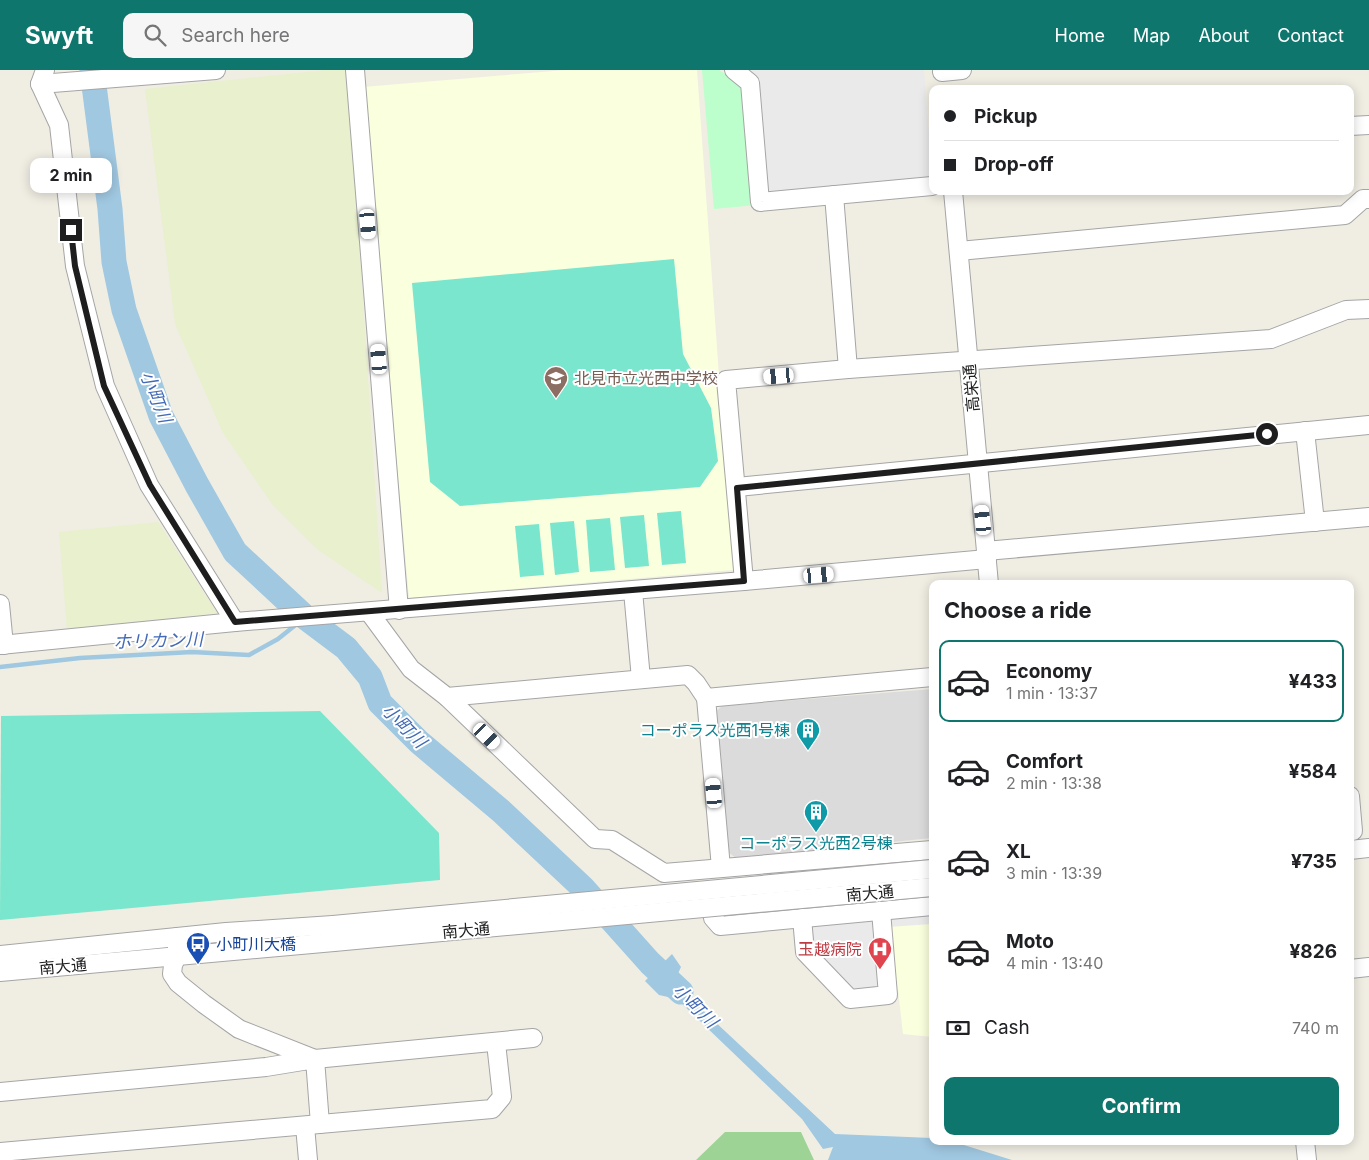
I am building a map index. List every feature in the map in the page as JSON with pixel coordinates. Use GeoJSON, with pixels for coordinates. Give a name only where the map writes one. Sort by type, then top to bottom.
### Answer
{"type":"FeatureCollection","features":[{"type":"Feature","properties":{"kind":"street"},"geometry":{"type":"LineString","coordinates":[[43,77],[59,83],[216,70]]}},
{"type":"Feature","properties":{"kind":"street"},"geometry":{"type":"LineString","coordinates":[[355,70],[399,610]]}},
{"type":"Feature","properties":{"kind":"street"},"geometry":{"type":"LineString","coordinates":[[734,70],[750,83],[760,202],[929,186]]}},
{"type":"Feature","properties":{"kind":"street"},"geometry":{"type":"LineString","coordinates":[[943,77],[962,70]]}},
{"type":"Feature","properties":{"kind":"street"},"geometry":{"type":"LineString","coordinates":[[43,77],[58,126],[75,266],[104,386],[150,485],[244,622]]}},
{"type":"Feature","properties":{"kind":"street"},"geometry":{"type":"LineString","coordinates":[[1354,126],[1369,125]]}},
{"type":"Feature","properties":{"kind":"street"},"geometry":{"type":"LineString","coordinates":[[834,195],[848,369]]}},
{"type":"Feature","properties":{"kind":"street","name":"高栄通"},"geometry":{"type":"LineString","coordinates":[[953,195],[989,580]]}},
{"type":"Feature","properties":{"kind":"street"},"geometry":{"type":"LineString","coordinates":[[959,251],[1345,215],[1363,199],[1369,199]]}},
{"type":"Feature","properties":{"kind":"street"},"geometry":{"type":"LineString","coordinates":[[744,581],[726,380],[848,369],[1271,339],[1346,310],[1369,309]]}},
{"type":"Feature","properties":{"kind":"street"},"geometry":{"type":"LineString","coordinates":[[737,488],[1369,425]]}},
{"type":"Feature","properties":{"kind":"street"},"geometry":{"type":"LineString","coordinates":[[1305,431],[1315,522]]}},
{"type":"Feature","properties":{"kind":"street"},"geometry":{"type":"LineString","coordinates":[[0,604],[2,645],[244,622],[744,581],[1369,517]]}},
{"type":"Feature","properties":{"kind":"street"},"geometry":{"type":"LineString","coordinates":[[633,591],[641,679]]}},
{"type":"Feature","properties":{"kind":"street"},"geometry":{"type":"LineString","coordinates":[[362,612],[411,669],[447,697],[596,839],[612,840],[664,873],[929,850]]}},
{"type":"Feature","properties":{"kind":"street"},"geometry":{"type":"LineString","coordinates":[[447,697],[688,675],[706,698],[715,869],[713,918],[720,926],[929,906]]}},
{"type":"Feature","properties":{"kind":"street"},"geometry":{"type":"LineString","coordinates":[[706,698],[929,677]]}},
{"type":"Feature","properties":{"kind":"street"},"geometry":{"type":"LineString","coordinates":[[1354,816],[1357,831]]}},
{"type":"Feature","properties":{"kind":"street"},"geometry":{"type":"LineString","coordinates":[[1354,850],[1369,848]]}},
{"type":"Feature","properties":{"kind":"street","name":"南大通"},"geometry":{"type":"LineString","coordinates":[[0,972],[177,956],[334,933],[929,870]]}},
{"type":"Feature","properties":{"kind":"street","name":"南大通"},"geometry":{"type":"LineString","coordinates":[[0,954],[177,937],[334,933],[929,886]]}},
{"type":"Feature","properties":{"kind":"street"},"geometry":{"type":"LineString","coordinates":[[802,918],[805,952],[850,999],[888,996],[881,910]]}},
{"type":"Feature","properties":{"kind":"street"},"geometry":{"type":"LineString","coordinates":[[177,937],[177,956],[172,974],[178,983],[239,1029],[315,1059]]}},
{"type":"Feature","properties":{"kind":"street"},"geometry":{"type":"LineString","coordinates":[[1354,969],[1369,967]]}},
{"type":"Feature","properties":{"kind":"street"},"geometry":{"type":"LineString","coordinates":[[0,1092],[266,1067],[315,1059],[533,1038]]}},
{"type":"Feature","properties":{"kind":"street"},"geometry":{"type":"LineString","coordinates":[[0,1152],[67,1153],[313,1125],[492,1108],[502,1097],[496,1043]]}},
{"type":"Feature","properties":{"kind":"street"},"geometry":{"type":"LineString","coordinates":[[308,1160],[313,1125],[315,1059]]}},
{"type":"Feature","properties":{"kind":"street"},"geometry":{"type":"LineString","coordinates":[[1305,1145],[1307,1160]]}},
{"type":"Feature","properties":{"kind":"shaded area"},"geometry":{"type":"Polygon","coordinates":[[[325,70],[348,70],[382,593],[318,550],[272,504],[223,433],[175,324],[145,89],[325,70]]]}},
{"type":"Feature","properties":{"kind":"shaded area","name":"北見市立光西中学校"},"geometry":{"type":"Polygon","coordinates":[[[566,70],[697,70],[733,570],[409,598],[363,87],[566,70]]]}},
{"type":"Feature","properties":{"kind":"shaded area"},"geometry":{"type":"Polygon","coordinates":[[[746,70],[924,70],[929,134],[929,176],[927,179],[774,193],[767,188],[746,70]]]}},
{"type":"Feature","properties":{"kind":"shaded area"},"geometry":{"type":"Polygon","coordinates":[[[158,522],[217,613],[67,630],[59,532],[158,522]]]}},
{"type":"Feature","properties":{"kind":"shaded area"},"geometry":{"type":"Polygon","coordinates":[[[929,689],[929,838],[736,858],[725,850],[713,714],[722,706],[929,689]]]}},
{"type":"Feature","properties":{"kind":"shaded area","name":"玉越病院"},"geometry":{"type":"Polygon","coordinates":[[[929,913],[929,1037],[903,1034],[898,990],[850,994],[887,916],[929,913]]]}},
{"type":"Feature","properties":{"kind":"shaded area"},"geometry":{"type":"Polygon","coordinates":[[[929,913],[929,924],[888,927],[887,916],[929,913]]]}},
{"type":"Feature","properties":{"kind":"shaded area"},"geometry":{"type":"Polygon","coordinates":[[[875,917],[882,991],[850,994],[809,950],[807,924],[875,917]]]}},
{"type":"Feature","properties":{"kind":"green space"},"geometry":{"type":"Polygon","coordinates":[[[702,70],[719,70],[745,87],[756,205],[714,209],[702,70]]]}},
{"type":"Feature","properties":{"kind":"green space"},"geometry":{"type":"Polygon","coordinates":[[[674,259],[683,354],[711,408],[718,461],[700,487],[460,506],[430,482],[412,283],[674,259]]]}},
{"type":"Feature","properties":{"kind":"green space"},"geometry":{"type":"Polygon","coordinates":[[[681,511],[686,563],[662,565],[657,513],[681,511]]]}},
{"type":"Feature","properties":{"kind":"green space"},"geometry":{"type":"Polygon","coordinates":[[[644,515],[649,566],[625,568],[620,517],[644,515]]]}},
{"type":"Feature","properties":{"kind":"green space"},"geometry":{"type":"Polygon","coordinates":[[[610,518],[615,570],[590,572],[586,520],[610,518]]]}},
{"type":"Feature","properties":{"kind":"green space"},"geometry":{"type":"Polygon","coordinates":[[[574,521],[579,572],[555,575],[550,523],[574,521]]]}},
{"type":"Feature","properties":{"kind":"green space"},"geometry":{"type":"Polygon","coordinates":[[[539,524],[544,575],[520,577],[515,526],[539,524]]]}},
{"type":"Feature","properties":{"kind":"green space"},"geometry":{"type":"Polygon","coordinates":[[[320,711],[439,833],[440,880],[0,920],[1,716],[320,711]]]}},
{"type":"Feature","properties":{"kind":"green space"},"geometry":{"type":"Polygon","coordinates":[[[725,1132],[801,1132],[814,1160],[696,1160],[725,1132]]]}},
{"type":"Feature","properties":{"kind":"water"},"geometry":{"type":"Polygon","coordinates":[[[672,954],[681,967],[676,978],[681,990],[835,1134],[929,1138],[929,1145],[964,1145],[1012,1160],[828,1160],[833,1147],[823,1149],[802,1119],[677,999],[659,995],[645,981],[672,954]]]}},
{"type":"Feature","properties":{"kind":"waterway","name":"小町川"},"geometry":{"type":"LineString","coordinates":[[92,70],[110,209],[114,262],[124,310],[161,416],[235,552],[306,618],[346,648],[370,677],[380,703],[419,742],[501,811],[583,888],[650,963],[681,992]]}},
{"type":"Feature","properties":{"kind":"waterway","name":"ホリカン川"},"geometry":{"type":"LineString","coordinates":[[0,667],[80,658],[192,652],[249,655],[278,639],[298,623]]}},
{"type":"Feature","properties":{"kind":"place","name":"北見市立光西中学校"},"geometry":{"type":"Point","coordinates":[556,399]}},
{"type":"Feature","properties":{"kind":"place","name":"コーポラス光西1号棟"},"geometry":{"type":"Point","coordinates":[808,751]}},
{"type":"Feature","properties":{"kind":"place","name":"コーポラス光西2号棟"},"geometry":{"type":"Point","coordinates":[816,833]}},
{"type":"Feature","properties":{"kind":"place","name":"小町川大橋"},"geometry":{"type":"Point","coordinates":[198,965]}},
{"type":"Feature","properties":{"kind":"place","name":"玉越病院"},"geometry":{"type":"Point","coordinates":[880,970]}},
{"type":"Feature","properties":{"kind":"route"},"geometry":{"type":"LineString","coordinates":[[71,230],[75,266],[104,386],[150,485],[235,622],[744,581],[737,488],[1267,434]]}}]}
